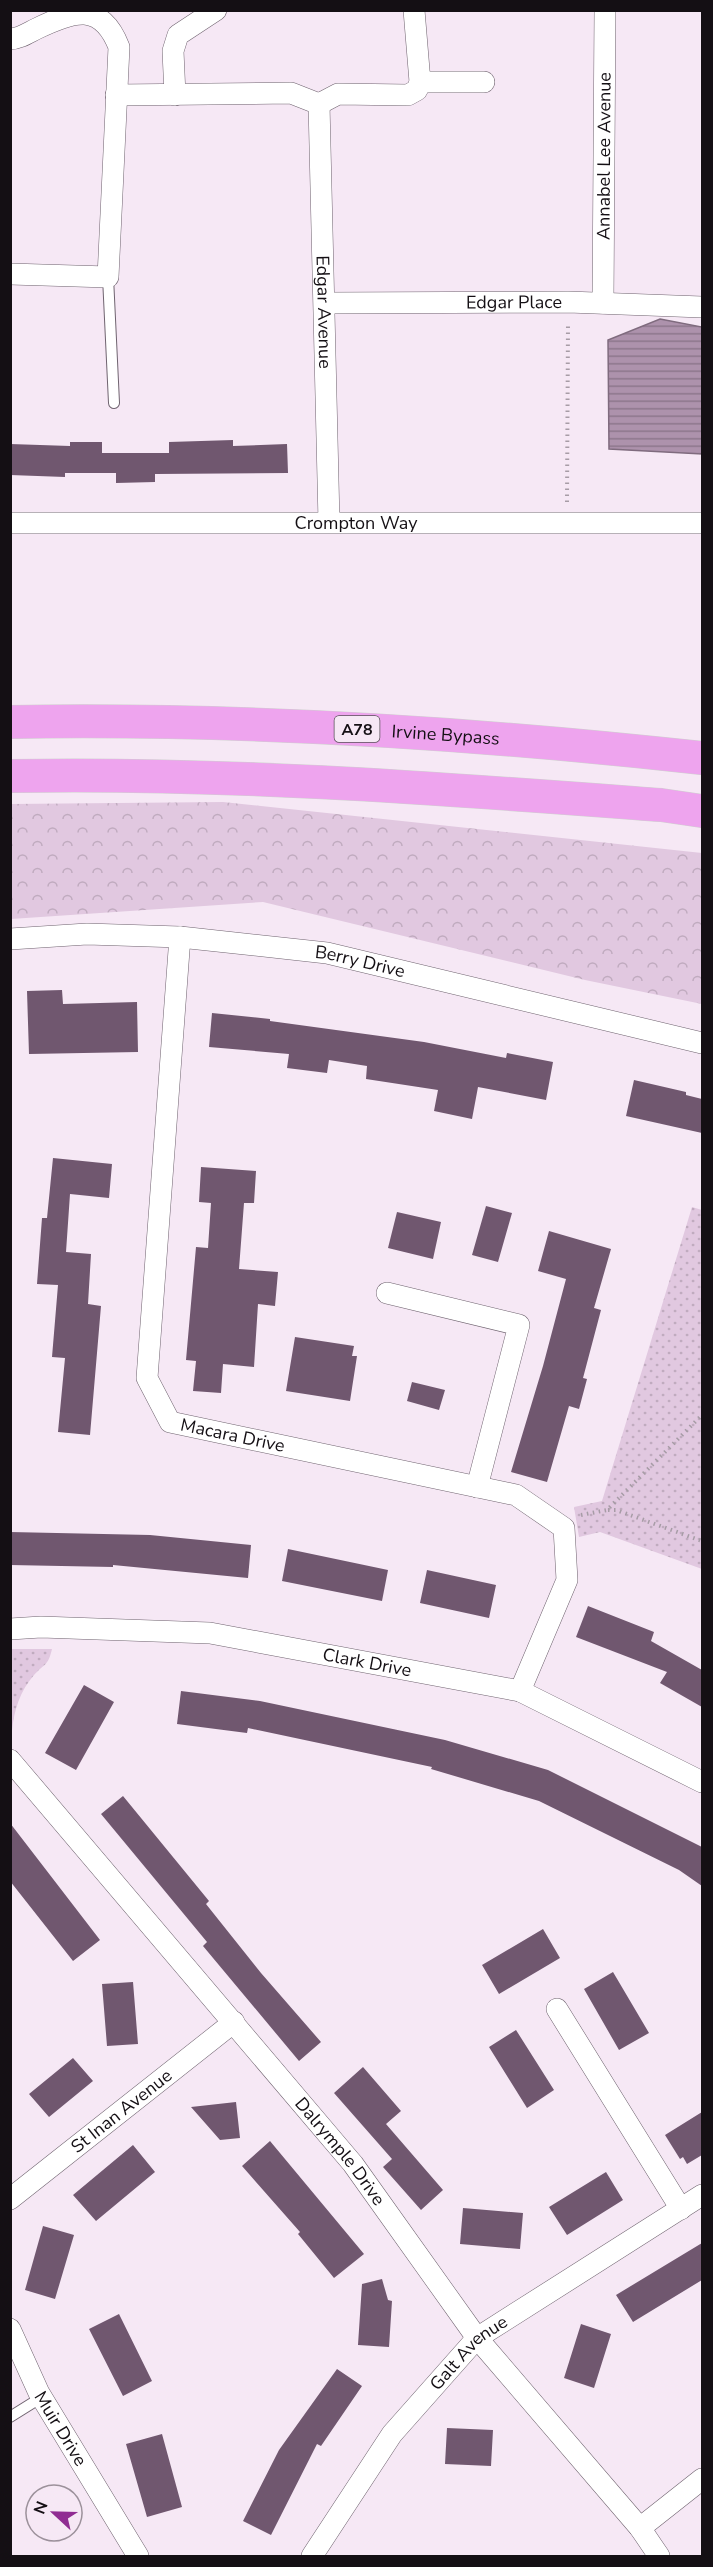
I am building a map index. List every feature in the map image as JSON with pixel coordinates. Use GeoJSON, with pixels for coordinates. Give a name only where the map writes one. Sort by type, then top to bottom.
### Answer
{"type":"FeatureCollection","features":[{"type":"Feature","properties":{"kind":"highway","name":"Irvine Bypass"},"geometry":{"type":"LineString","coordinates":[[10,722],[95,721],[405,731],[702,758]]}},
{"type":"Feature","properties":{"kind":"highway"},"geometry":{"type":"LineString","coordinates":[[10,776],[131,773],[384,785],[702,810]]}},
{"type":"Feature","properties":{"kind":"street"},"geometry":{"type":"LineString","coordinates":[[175,95],[173,51],[178,34],[216,10]]}},
{"type":"Feature","properties":{"kind":"street"},"geometry":{"type":"LineString","coordinates":[[116,95],[291,93],[318,104],[338,94],[408,95],[417,90],[420,82],[414,10]]}},
{"type":"Feature","properties":{"kind":"street","name":"Annabel Lee Avenue"},"geometry":{"type":"LineString","coordinates":[[603,303],[604,10]]}},
{"type":"Feature","properties":{"kind":"street"},"geometry":{"type":"LineString","coordinates":[[10,39],[65,15],[94,14],[111,27],[119,47],[108,277],[10,274]]}},
{"type":"Feature","properties":{"kind":"street"},"geometry":{"type":"LineString","coordinates":[[420,82],[484,82]]}},
{"type":"Feature","properties":{"kind":"street","name":"Edgar Avenue"},"geometry":{"type":"LineString","coordinates":[[318,104],[329,522]]}},
{"type":"Feature","properties":{"kind":"street","name":"Edgar Place"},"geometry":{"type":"LineString","coordinates":[[325,303],[568,302],[702,307]]}},
{"type":"Feature","properties":{"kind":"street","name":"Crompton Way"},"geometry":{"type":"LineString","coordinates":[[10,523],[566,521],[702,523]]}},
{"type":"Feature","properties":{"kind":"street","name":"Berry Drive"},"geometry":{"type":"LineString","coordinates":[[10,939],[87,934],[180,937],[327,953],[702,1043]]}},
{"type":"Feature","properties":{"kind":"street","name":"Macara Drive"},"geometry":{"type":"LineString","coordinates":[[180,937],[147,1378],[170,1422],[516,1495],[554,1521]]}},
{"type":"Feature","properties":{"kind":"street"},"geometry":{"type":"LineString","coordinates":[[387,1293],[519,1325],[477,1487]]}},
{"type":"Feature","properties":{"kind":"street"},"geometry":{"type":"LineString","coordinates":[[520,1692],[567,1580],[564,1528],[554,1521]]}},
{"type":"Feature","properties":{"kind":"street","name":"Clark Drive"},"geometry":{"type":"LineString","coordinates":[[10,1629],[41,1627],[210,1633],[520,1692],[702,1782]]}},
{"type":"Feature","properties":{"kind":"street","name":"Dalrymple Drive"},"geometry":{"type":"LineString","coordinates":[[10,1760],[352,2164],[477,2338],[640,2528],[655,2555]]}},
{"type":"Feature","properties":{"kind":"street"},"geometry":{"type":"LineString","coordinates":[[557,2009],[681,2209]]}},
{"type":"Feature","properties":{"kind":"street","name":"St Inan Avenue"},"geometry":{"type":"LineString","coordinates":[[10,2199],[234,2022]]}},
{"type":"Feature","properties":{"kind":"street","name":"Galt Avenue"},"geometry":{"type":"LineString","coordinates":[[312,2556],[392,2434],[477,2338],[702,2195]]}},
{"type":"Feature","properties":{"kind":"street","name":"Muir Drive"},"geometry":{"type":"LineString","coordinates":[[10,2329],[42,2397],[138,2556]]}},
{"type":"Feature","properties":{"kind":"street"},"geometry":{"type":"LineString","coordinates":[[640,2528],[702,2478]]}},
{"type":"Feature","properties":{"kind":"lane"},"geometry":{"type":"LineString","coordinates":[[108,277],[114,403]]}},
{"type":"Feature","properties":{"kind":"lane"},"geometry":{"type":"LineString","coordinates":[[10,2417],[42,2397]]}},
{"type":"Feature","properties":{"kind":"path"},"geometry":{"type":"LineString","coordinates":[[566,521],[568,302]]}},
{"type":"Feature","properties":{"kind":"path"},"geometry":{"type":"LineString","coordinates":[[607,1510],[702,1415]]}},
{"type":"Feature","properties":{"kind":"path"},"geometry":{"type":"LineString","coordinates":[[554,1521],[616,1510],[702,1541]]}},
{"type":"Feature","properties":{"kind":"green space"},"geometry":{"type":"Polygon","coordinates":[[[223,802],[702,853],[702,1004],[585,980],[263,902],[11,919],[11,804],[223,802]]]}},
{"type":"Feature","properties":{"kind":"green space"},"geometry":{"type":"Polygon","coordinates":[[[692,1207],[702,1210],[702,1569],[600,1532],[579,1537],[574,1507],[602,1501],[692,1207]]]}},
{"type":"Feature","properties":{"kind":"green space"},"geometry":{"type":"Polygon","coordinates":[[[11,1649],[52,1649],[47,1662],[29,1681],[21,1694],[12,1731],[11,1649]]]}},
{"type":"Feature","properties":{"kind":"shaded area"},"geometry":{"type":"Polygon","coordinates":[[[660,319],[702,327],[702,454],[609,449],[608,340],[660,319]]]}},
{"type":"Feature","properties":{"kind":"building"},"geometry":{"type":"Polygon","coordinates":[[[233,440],[233,446],[287,444],[288,473],[155,474],[155,482],[116,483],[116,473],[65,473],[65,477],[10,475],[10,444],[70,446],[70,442],[102,442],[102,453],[169,453],[169,442],[233,440]]]}},
{"type":"Feature","properties":{"kind":"building"},"geometry":{"type":"Polygon","coordinates":[[[62,990],[63,1004],[137,1002],[138,1052],[29,1054],[27,991],[62,990]]]}},
{"type":"Feature","properties":{"kind":"building"},"geometry":{"type":"Polygon","coordinates":[[[212,1013],[270,1019],[270,1021],[424,1042],[506,1058],[507,1053],[553,1062],[546,1100],[478,1087],[472,1119],[434,1111],[438,1090],[366,1079],[367,1066],[329,1060],[327,1073],[287,1068],[289,1054],[209,1047],[212,1013]]]}},
{"type":"Feature","properties":{"kind":"building"},"geometry":{"type":"Polygon","coordinates":[[[634,1080],[686,1092],[686,1095],[702,1099],[702,1133],[626,1116],[634,1080]]]}},
{"type":"Feature","properties":{"kind":"building"},"geometry":{"type":"Polygon","coordinates":[[[53,1158],[112,1164],[109,1198],[70,1194],[66,1252],[91,1254],[88,1304],[101,1306],[90,1435],[58,1432],[65,1358],[52,1357],[58,1285],[37,1284],[42,1218],[47,1218],[53,1158]]]}},
{"type":"Feature","properties":{"kind":"building"},"geometry":{"type":"Polygon","coordinates":[[[201,1167],[256,1171],[254,1203],[244,1203],[239,1269],[278,1272],[275,1306],[258,1304],[254,1367],[223,1364],[221,1393],[193,1391],[196,1361],[186,1360],[196,1247],[208,1248],[211,1203],[199,1202],[201,1167]]]}},
{"type":"Feature","properties":{"kind":"building"},"geometry":{"type":"Polygon","coordinates":[[[486,1206],[512,1213],[498,1262],[472,1255],[486,1206]]]}},
{"type":"Feature","properties":{"kind":"building"},"geometry":{"type":"Polygon","coordinates":[[[397,1212],[441,1222],[433,1259],[388,1248],[397,1212]]]}},
{"type":"Feature","properties":{"kind":"building"},"geometry":{"type":"Polygon","coordinates":[[[549,1231],[611,1249],[594,1308],[601,1310],[583,1378],[587,1379],[579,1409],[569,1406],[547,1482],[511,1472],[566,1279],[538,1271],[549,1231]]]}},
{"type":"Feature","properties":{"kind":"building"},"geometry":{"type":"Polygon","coordinates":[[[295,1337],[354,1346],[352,1356],[357,1356],[350,1401],[286,1391],[295,1337]]]}},
{"type":"Feature","properties":{"kind":"building"},"geometry":{"type":"Polygon","coordinates":[[[412,1382],[445,1390],[439,1410],[407,1401],[412,1382]]]}},
{"type":"Feature","properties":{"kind":"building"},"geometry":{"type":"Polygon","coordinates":[[[10,1532],[150,1535],[251,1545],[248,1578],[113,1565],[113,1567],[10,1565],[10,1532]]]}},
{"type":"Feature","properties":{"kind":"building"},"geometry":{"type":"Polygon","coordinates":[[[288,1549],[388,1570],[382,1601],[282,1581],[288,1549]]]}},
{"type":"Feature","properties":{"kind":"building"},"geometry":{"type":"Polygon","coordinates":[[[427,1570],[496,1585],[489,1618],[420,1603],[427,1570]]]}},
{"type":"Feature","properties":{"kind":"building"},"geometry":{"type":"Polygon","coordinates":[[[588,1606],[654,1632],[651,1641],[702,1670],[702,1707],[660,1683],[667,1672],[576,1637],[588,1606]]]}},
{"type":"Feature","properties":{"kind":"building"},"geometry":{"type":"Polygon","coordinates":[[[84,1685],[114,1702],[76,1770],[45,1753],[84,1685]]]}},
{"type":"Feature","properties":{"kind":"building"},"geometry":{"type":"Polygon","coordinates":[[[181,1691],[260,1701],[445,1740],[548,1770],[702,1847],[702,1886],[679,1870],[539,1801],[431,1769],[432,1767],[248,1728],[247,1733],[177,1724],[181,1691]]]}},
{"type":"Feature","properties":{"kind":"building"},"geometry":{"type":"Polygon","coordinates":[[[123,1796],[209,1901],[206,1904],[261,1973],[321,2042],[299,2061],[203,1946],[207,1942],[101,1814],[123,1796]]]}},
{"type":"Feature","properties":{"kind":"building"},"geometry":{"type":"Polygon","coordinates":[[[10,1823],[100,1940],[73,1961],[10,1881],[10,1823]]]}},
{"type":"Feature","properties":{"kind":"building"},"geometry":{"type":"Polygon","coordinates":[[[543,1929],[560,1958],[499,1994],[482,1965],[543,1929]]]}},
{"type":"Feature","properties":{"kind":"building"},"geometry":{"type":"Polygon","coordinates":[[[613,1972],[649,2033],[619,2050],[584,1989],[613,1972]]]}},
{"type":"Feature","properties":{"kind":"building"},"geometry":{"type":"Polygon","coordinates":[[[133,1982],[138,2044],[107,2046],[102,1984],[133,1982]]]}},
{"type":"Feature","properties":{"kind":"building"},"geometry":{"type":"Polygon","coordinates":[[[516,2030],[554,2090],[527,2108],[489,2047],[516,2030]]]}},
{"type":"Feature","properties":{"kind":"building"},"geometry":{"type":"Polygon","coordinates":[[[73,2058],[93,2081],[49,2117],[29,2094],[73,2058]]]}},
{"type":"Feature","properties":{"kind":"building"},"geometry":{"type":"Polygon","coordinates":[[[363,2067],[401,2111],[386,2124],[443,2190],[421,2210],[383,2167],[392,2159],[334,2093],[363,2067]]]}},
{"type":"Feature","properties":{"kind":"building"},"geometry":{"type":"Polygon","coordinates":[[[236,2102],[240,2138],[220,2140],[191,2107],[236,2102]]]}},
{"type":"Feature","properties":{"kind":"building"},"geometry":{"type":"Polygon","coordinates":[[[702,2112],[702,2155],[687,2164],[683,2157],[680,2159],[665,2135],[702,2112]]]}},
{"type":"Feature","properties":{"kind":"building"},"geometry":{"type":"Polygon","coordinates":[[[270,2141],[364,2254],[334,2278],[298,2234],[300,2232],[242,2166],[270,2141]]]}},
{"type":"Feature","properties":{"kind":"building"},"geometry":{"type":"Polygon","coordinates":[[[133,2145],[155,2172],[96,2221],[73,2195],[133,2145]]]}},
{"type":"Feature","properties":{"kind":"building"},"geometry":{"type":"Polygon","coordinates":[[[606,2172],[623,2200],[567,2235],[549,2207],[606,2172]]]}},
{"type":"Feature","properties":{"kind":"building"},"geometry":{"type":"Polygon","coordinates":[[[463,2208],[523,2213],[520,2249],[460,2244],[463,2208]]]}},
{"type":"Feature","properties":{"kind":"building"},"geometry":{"type":"Polygon","coordinates":[[[43,2226],[74,2235],[55,2299],[25,2290],[43,2226]]]}},
{"type":"Feature","properties":{"kind":"building"},"geometry":{"type":"Polygon","coordinates":[[[702,2243],[702,2280],[633,2322],[616,2295],[702,2243]]]}},
{"type":"Feature","properties":{"kind":"building"},"geometry":{"type":"Polygon","coordinates":[[[382,2279],[388,2300],[392,2301],[389,2347],[358,2345],[362,2284],[382,2279]]]}},
{"type":"Feature","properties":{"kind":"building"},"geometry":{"type":"Polygon","coordinates":[[[119,2314],[152,2381],[123,2396],[89,2329],[119,2314]]]}},
{"type":"Feature","properties":{"kind":"building"},"geometry":{"type":"Polygon","coordinates":[[[581,2324],[611,2334],[594,2388],[564,2378],[581,2324]]]}},
{"type":"Feature","properties":{"kind":"building"},"geometry":{"type":"Polygon","coordinates":[[[337,2369],[362,2386],[321,2446],[317,2444],[271,2535],[243,2521],[279,2450],[337,2369]]]}},
{"type":"Feature","properties":{"kind":"building"},"geometry":{"type":"Polygon","coordinates":[[[447,2428],[493,2430],[491,2466],[445,2464],[447,2428]]]}},
{"type":"Feature","properties":{"kind":"building"},"geometry":{"type":"Polygon","coordinates":[[[162,2434],[182,2507],[147,2517],[126,2444],[162,2434]]]}}]}
